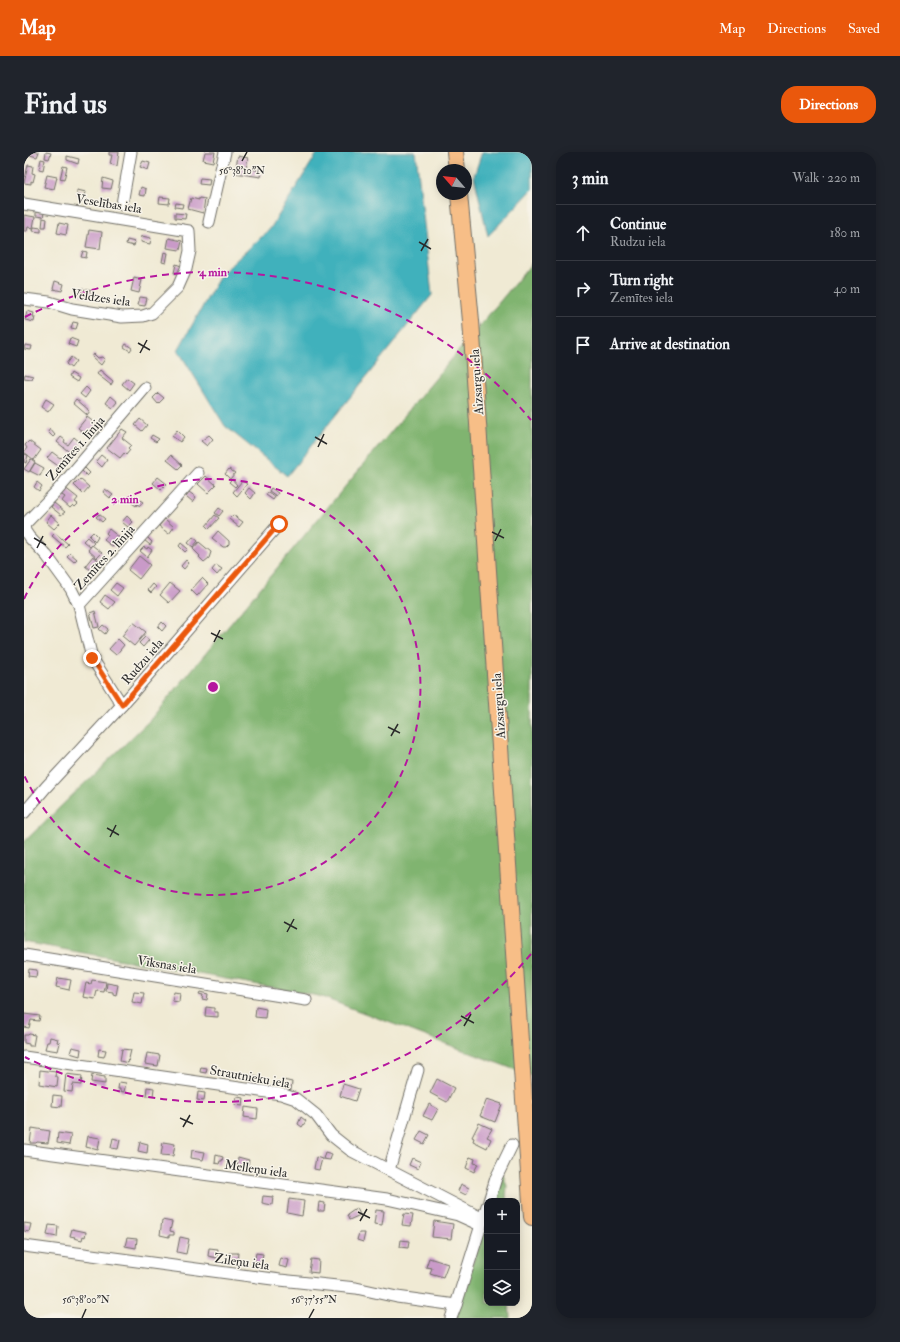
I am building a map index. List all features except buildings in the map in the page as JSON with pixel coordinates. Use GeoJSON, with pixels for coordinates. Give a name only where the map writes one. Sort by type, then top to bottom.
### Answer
{"type":"FeatureCollection","features":[{"type":"Feature","properties":{"kind":"highway"},"geometry":{"type":"LineString","coordinates":[[455,152],[456,164]]}},
{"type":"Feature","properties":{"kind":"highway","name":"Aizsargu iela"},"geometry":{"type":"LineString","coordinates":[[461,200],[472,321],[532,1217]]}},
{"type":"Feature","properties":{"kind":"street","name":"Veselības iela"},"geometry":{"type":"LineString","coordinates":[[122,204],[131,152]]}},
{"type":"Feature","properties":{"kind":"street"},"geometry":{"type":"LineString","coordinates":[[209,222],[225,152]]}},
{"type":"Feature","properties":{"kind":"street","name":"Veselības iela"},"geometry":{"type":"LineString","coordinates":[[24,204],[189,231]]}},
{"type":"Feature","properties":{"kind":"street","name":"Veldzes iela"},"geometry":{"type":"LineString","coordinates":[[24,299],[49,302],[72,309],[122,317],[143,316],[152,313],[178,287],[186,269],[190,251],[189,231]]}},
{"type":"Feature","properties":{"kind":"street","name":"Zemītes 1. līnija"},"geometry":{"type":"LineString","coordinates":[[24,525],[57,491],[145,388]]}},
{"type":"Feature","properties":{"kind":"street","name":"Zemītes 2. līnija"},"geometry":{"type":"LineString","coordinates":[[79,605],[198,473]]}},
{"type":"Feature","properties":{"kind":"street","name":"Rudzu iela"},"geometry":{"type":"LineString","coordinates":[[24,813],[122,705],[279,524]]}},
{"type":"Feature","properties":{"kind":"street"},"geometry":{"type":"LineString","coordinates":[[24,525],[25,531],[29,537],[47,556],[72,589],[79,605],[92,658],[122,705]]}},
{"type":"Feature","properties":{"kind":"street","name":"Vīksnas iela"},"geometry":{"type":"LineString","coordinates":[[24,955],[306,1000]]}},
{"type":"Feature","properties":{"kind":"street","name":"Strautnieku iela"},"geometry":{"type":"LineString","coordinates":[[24,1057],[281,1094],[296,1099],[316,1115],[331,1135],[350,1150],[482,1222]]}},
{"type":"Feature","properties":{"kind":"street"},"geometry":{"type":"LineString","coordinates":[[389,1170],[418,1070]]}},
{"type":"Feature","properties":{"kind":"street"},"geometry":{"type":"LineString","coordinates":[[490,1198],[496,1178],[512,1145]]}},
{"type":"Feature","properties":{"kind":"street","name":"Melleņu iela"},"geometry":{"type":"LineString","coordinates":[[24,1150],[387,1199],[482,1222]]}},
{"type":"Feature","properties":{"kind":"street"},"geometry":{"type":"LineString","coordinates":[[451,1318],[484,1216]]}},
{"type":"Feature","properties":{"kind":"street","name":"Zileņu iela"},"geometry":{"type":"LineString","coordinates":[[24,1246],[280,1280],[356,1288],[397,1297],[456,1305]]}},
{"type":"Feature","properties":{"kind":"green space"},"geometry":{"type":"Polygon","coordinates":[[[532,263],[532,1076],[319,996],[24,942],[24,842],[150,720],[532,263]]]}},
{"type":"Feature","properties":{"kind":"green space"},"geometry":{"type":"Polygon","coordinates":[[[502,1172],[507,1186],[506,1198],[493,1198],[502,1172]]]}},
{"type":"Feature","properties":{"kind":"green space"},"geometry":{"type":"Polygon","coordinates":[[[484,1227],[484,1306],[509,1306],[510,1318],[455,1318],[484,1227]]]}},
{"type":"Feature","properties":{"kind":"water"},"geometry":{"type":"Polygon","coordinates":[[[318,152],[416,152],[432,295],[287,476],[225,426],[178,350],[221,274],[270,229],[318,152]]]}},
{"type":"Feature","properties":{"kind":"water"},"geometry":{"type":"Polygon","coordinates":[[[482,152],[532,152],[532,190],[488,236],[474,176],[482,152]]]}},
{"type":"Feature","properties":{"kind":"route"},"geometry":{"type":"LineString","coordinates":[[92,658],[109,687],[122,705],[279,524]]}}]}
